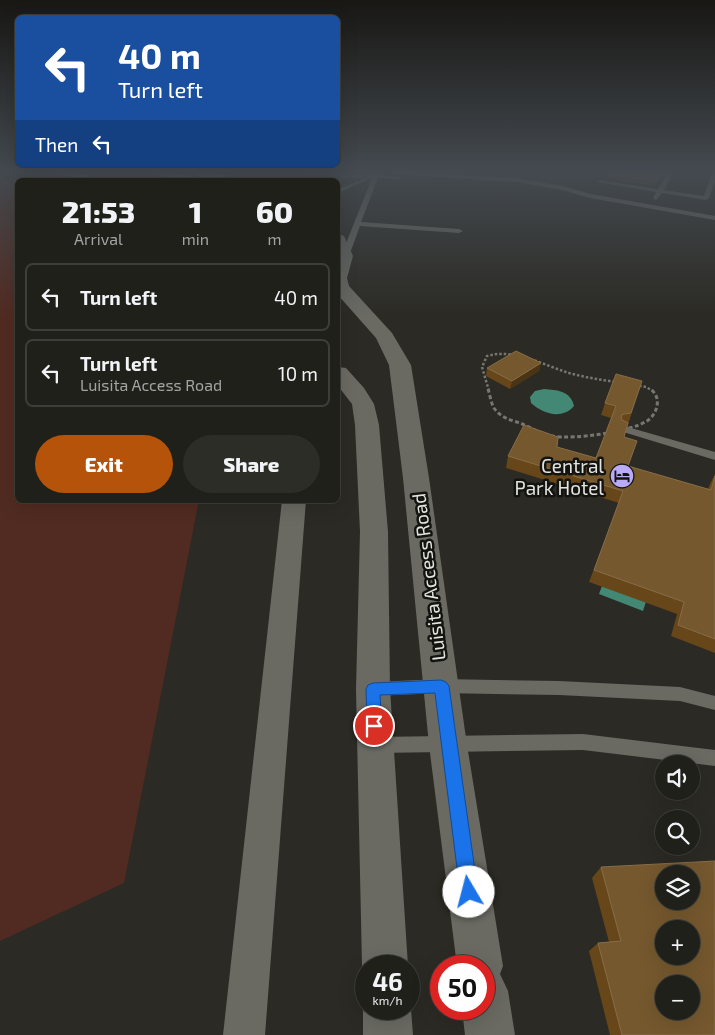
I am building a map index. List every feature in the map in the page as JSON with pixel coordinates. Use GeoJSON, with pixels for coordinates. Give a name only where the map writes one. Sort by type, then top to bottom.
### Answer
{"type":"FeatureCollection","features":[{"type":"Feature","properties":{"kind":"main road"},"geometry":{"type":"LineString","coordinates":[[340,244],[345,256]]}},
{"type":"Feature","properties":{"kind":"main road","name":"Luisita Access Road"},"geometry":{"type":"LineString","coordinates":[[340,272],[345,256]]}},
{"type":"Feature","properties":{"kind":"main road","name":"Luisita Access Road"},"geometry":{"type":"LineString","coordinates":[[340,287],[385,337],[400,365],[416,478],[448,745],[478,955]]}},
{"type":"Feature","properties":{"kind":"main road"},"geometry":{"type":"LineString","coordinates":[[340,375],[363,404],[367,425],[374,532],[373,689],[385,955]]}},
{"type":"Feature","properties":{"kind":"main road"},"geometry":{"type":"LineString","coordinates":[[387,1020],[388,1035]]}},
{"type":"Feature","properties":{"kind":"main road"},"geometry":{"type":"LineString","coordinates":[[488,1020],[490,1035]]}},
{"type":"Feature","properties":{"kind":"street"},"geometry":{"type":"LineString","coordinates":[[244,1035],[294,503]]}},
{"type":"Feature","properties":{"kind":"lane"},"geometry":{"type":"LineString","coordinates":[[345,256],[358,220]]}},
{"type":"Feature","properties":{"kind":"lane"},"geometry":{"type":"LineString","coordinates":[[356,224],[459,231]]}},
{"type":"Feature","properties":{"kind":"lane"},"geometry":{"type":"LineString","coordinates":[[624,429],[715,456]]}},
{"type":"Feature","properties":{"kind":"lane"},"geometry":{"type":"LineString","coordinates":[[373,689],[441,686],[559,688],[680,694],[715,703]]}},
{"type":"Feature","properties":{"kind":"lane"},"geometry":{"type":"LineString","coordinates":[[375,744],[448,745],[583,742],[715,758]]}},
{"type":"Feature","properties":{"kind":"path"},"geometry":{"type":"LineString","coordinates":[[497,353],[512,355],[537,361],[570,373],[623,381],[646,387],[654,392],[658,398],[655,413],[647,421],[624,429],[584,437],[552,436],[503,417],[493,407],[487,388],[482,367],[487,356],[497,353]]}},
{"type":"Feature","properties":{"kind":"shaded area"},"geometry":{"type":"Polygon","coordinates":[[[0,220],[15,220],[15,503],[198,503],[124,883],[0,941],[0,220]]]}},
{"type":"Feature","properties":{"kind":"shaded area"},"geometry":{"type":"Polygon","coordinates":[[[544,389],[567,394],[574,406],[564,413],[558,414],[541,410],[531,403],[530,397],[535,391],[544,389]]]}},
{"type":"Feature","properties":{"kind":"shaded area"},"geometry":{"type":"Polygon","coordinates":[[[615,551],[657,567],[643,611],[599,594],[615,551]]]}},
{"type":"Feature","properties":{"kind":"building"},"geometry":{"type":"Polygon","coordinates":[[[516,351],[541,363],[512,381],[487,368],[516,351]]]}},
{"type":"Feature","properties":{"kind":"building"},"geometry":{"type":"Polygon","coordinates":[[[616,374],[642,381],[631,413],[621,416],[622,420],[628,423],[624,437],[637,441],[628,466],[711,490],[715,476],[715,639],[678,625],[684,602],[594,570],[623,491],[508,456],[524,425],[558,437],[557,447],[596,458],[616,406],[605,403],[616,374]]]}},
{"type":"Feature","properties":{"kind":"building"},"geometry":{"type":"Polygon","coordinates":[[[715,861],[715,1035],[622,1035],[598,943],[621,941],[601,867],[715,861]]]}},
{"type":"Feature","properties":{"kind":"place","name":"Central Park Hotel"},"geometry":{"type":"Point","coordinates":[622,476]}},
{"type":"Feature","properties":{"kind":"route"},"geometry":{"type":"LineString","coordinates":[[374,726],[373,689],[441,686],[469,892]]}}]}
